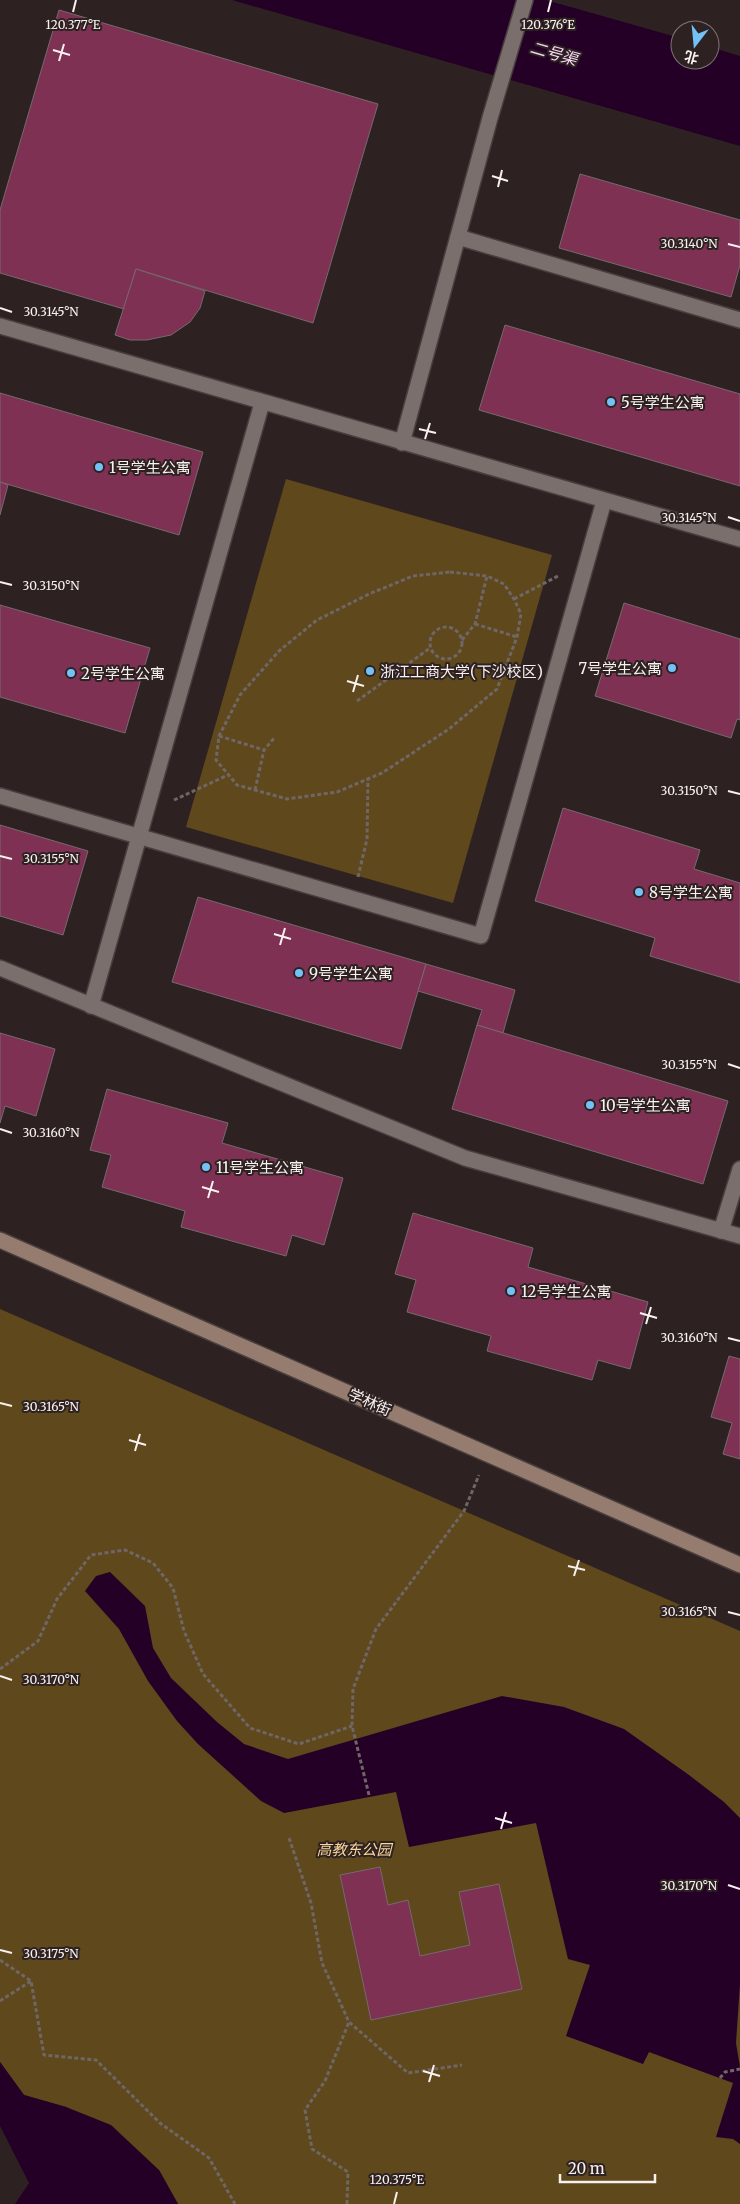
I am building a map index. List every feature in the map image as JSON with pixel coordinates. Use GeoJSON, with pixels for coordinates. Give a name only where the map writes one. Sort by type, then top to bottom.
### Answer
{"type":"FeatureCollection","features":[{"type":"Feature","properties":{"kind":"main road","name":"学林街"},"geometry":{"type":"LineString","coordinates":[[0,1240],[740,1565]]}},
{"type":"Feature","properties":{"kind":"street"},"geometry":{"type":"LineString","coordinates":[[402,443],[490,118],[525,0]]}},
{"type":"Feature","properties":{"kind":"street"},"geometry":{"type":"LineString","coordinates":[[458,237],[740,320]]}},
{"type":"Feature","properties":{"kind":"street"},"geometry":{"type":"LineString","coordinates":[[0,326],[262,403],[740,539]]}},
{"type":"Feature","properties":{"kind":"street"},"geometry":{"type":"LineString","coordinates":[[91,1006],[262,403]]}},
{"type":"Feature","properties":{"kind":"street"},"geometry":{"type":"LineString","coordinates":[[0,796],[481,936],[604,501]]}},
{"type":"Feature","properties":{"kind":"street"},"geometry":{"type":"LineString","coordinates":[[0,968],[465,1158],[740,1236]]}},
{"type":"Feature","properties":{"kind":"street"},"geometry":{"type":"LineString","coordinates":[[721,1231],[740,1169]]}},
{"type":"Feature","properties":{"kind":"path"},"geometry":{"type":"LineString","coordinates":[[514,599],[587,562]]}},
{"type":"Feature","properties":{"kind":"path"},"geometry":{"type":"LineString","coordinates":[[450,572],[487,576],[504,584],[514,599],[521,614],[517,637],[497,689],[450,729],[382,772],[337,792],[286,799],[237,785],[216,760],[220,736],[240,695],[279,651],[317,620],[369,594],[413,576],[450,572]]}},
{"type":"Feature","properties":{"kind":"path"},"geometry":{"type":"LineString","coordinates":[[462,640],[452,628],[442,628],[437,630],[430,638],[430,648],[437,656],[447,659],[457,655],[462,640],[475,624],[487,576]]}},
{"type":"Feature","properties":{"kind":"path"},"geometry":{"type":"LineString","coordinates":[[475,624],[517,637]]}},
{"type":"Feature","properties":{"kind":"path"},"geometry":{"type":"LineString","coordinates":[[357,701],[430,648]]}},
{"type":"Feature","properties":{"kind":"path"},"geometry":{"type":"LineString","coordinates":[[220,736],[264,750]]}},
{"type":"Feature","properties":{"kind":"path"},"geometry":{"type":"LineString","coordinates":[[255,790],[264,750],[275,737]]}},
{"type":"Feature","properties":{"kind":"path"},"geometry":{"type":"LineString","coordinates":[[146,812],[228,775]]}},
{"type":"Feature","properties":{"kind":"path"},"geometry":{"type":"LineString","coordinates":[[352,899],[367,839],[368,778]]}},
{"type":"Feature","properties":{"kind":"path"},"geometry":{"type":"LineString","coordinates":[[369,1795],[352,1726],[353,1689],[376,1629],[464,1511],[488,1454]]}},
{"type":"Feature","properties":{"kind":"path"},"geometry":{"type":"LineString","coordinates":[[0,1669],[38,1641],[57,1599],[91,1555],[125,1550],[152,1562],[173,1588],[184,1631],[203,1674],[250,1728],[299,1744],[352,1726]]}},
{"type":"Feature","properties":{"kind":"path"},"geometry":{"type":"LineString","coordinates":[[289,1838],[311,1903],[322,1963],[349,2022],[408,2072],[462,2065]]}},
{"type":"Feature","properties":{"kind":"path"},"geometry":{"type":"LineString","coordinates":[[0,1960],[31,1981],[44,2055],[96,2060],[160,2123],[209,2158],[235,2204]]}},
{"type":"Feature","properties":{"kind":"path"},"geometry":{"type":"LineString","coordinates":[[0,2002],[31,1981]]}},
{"type":"Feature","properties":{"kind":"path"},"geometry":{"type":"LineString","coordinates":[[347,2204],[348,2172],[312,2149],[305,2110],[325,2080],[349,2022]]}},
{"type":"Feature","properties":{"kind":"path"},"geometry":{"type":"LineString","coordinates":[[720,2078],[725,2072],[740,2069]]}},
{"type":"Feature","properties":{"kind":"green space"},"geometry":{"type":"Polygon","coordinates":[[[286,479],[552,555],[453,903],[186,827],[286,479]]]}},
{"type":"Feature","properties":{"kind":"green space","name":"高教东公园"},"geometry":{"type":"Polygon","coordinates":[[[0,1309],[740,1631],[740,2204],[178,2204],[159,2170],[66,2107],[24,2095],[0,2062],[0,1309]]]}},
{"type":"Feature","properties":{"kind":"water","name":"二号渠"},"geometry":{"type":"Polygon","coordinates":[[[232,0],[546,0],[670,35],[670,70],[720,70],[720,50],[740,56],[740,146],[232,0]]]}},
{"type":"Feature","properties":{"kind":"water"},"geometry":{"type":"Polygon","coordinates":[[[110,1572],[145,1606],[153,1648],[171,1678],[217,1722],[244,1744],[288,1759],[502,1696],[564,1707],[624,1729],[724,1802],[740,1818],[740,1984],[736,2043],[740,2067],[740,2144],[733,2139],[716,2137],[733,2083],[649,2052],[643,2064],[566,2036],[590,1965],[568,1959],[536,1823],[409,1847],[396,1792],[284,1813],[261,1801],[198,1744],[177,1721],[148,1681],[119,1629],[85,1591],[96,1576],[110,1572]]]}},
{"type":"Feature","properties":{"kind":"water"},"geometry":{"type":"Polygon","coordinates":[[[0,2062],[24,2095],[66,2107],[111,2125],[159,2170],[178,2204],[15,2204],[29,2183],[0,2126],[0,2062]]]}},
{"type":"Feature","properties":{"kind":"building"},"geometry":{"type":"Polygon","coordinates":[[[59,10],[378,104],[313,323],[136,269],[124,309],[0,273],[0,210],[59,10]]]}},
{"type":"Feature","properties":{"kind":"building"},"geometry":{"type":"Polygon","coordinates":[[[580,174],[740,220],[740,265],[731,297],[559,248],[580,174]]]}},
{"type":"Feature","properties":{"kind":"building"},"geometry":{"type":"Polygon","coordinates":[[[136,269],[205,291],[200,308],[190,322],[171,335],[147,340],[130,340],[115,335],[136,269]]]}},
{"type":"Feature","properties":{"kind":"building","name":"5号学生公寓"},"geometry":{"type":"Polygon","coordinates":[[[505,325],[740,394],[740,486],[479,410],[505,325]]]}},
{"type":"Feature","properties":{"kind":"building","name":"1号学生公寓"},"geometry":{"type":"Polygon","coordinates":[[[0,393],[203,452],[179,535],[0,482],[0,393]]]}},
{"type":"Feature","properties":{"kind":"building"},"geometry":{"type":"Polygon","coordinates":[[[0,482],[8,485],[0,515],[0,482]]]}},
{"type":"Feature","properties":{"kind":"building","name":"7号学生公寓"},"geometry":{"type":"Polygon","coordinates":[[[624,603],[740,639],[740,720],[737,719],[731,738],[595,696],[624,603]]]}},
{"type":"Feature","properties":{"kind":"building","name":"2号学生公寓"},"geometry":{"type":"Polygon","coordinates":[[[0,605],[150,648],[125,733],[0,697],[0,605]]]}},
{"type":"Feature","properties":{"kind":"building","name":"8号学生公寓"},"geometry":{"type":"Polygon","coordinates":[[[563,808],[700,850],[694,869],[740,883],[740,983],[650,956],[655,938],[535,901],[563,808]]]}},
{"type":"Feature","properties":{"kind":"building"},"geometry":{"type":"Polygon","coordinates":[[[0,825],[88,851],[63,935],[0,916],[0,825]]]}},
{"type":"Feature","properties":{"kind":"building","name":"9号学生公寓"},"geometry":{"type":"Polygon","coordinates":[[[198,897],[426,964],[401,1049],[172,982],[198,897]]]}},
{"type":"Feature","properties":{"kind":"building"},"geometry":{"type":"Polygon","coordinates":[[[426,964],[515,990],[503,1033],[477,1025],[482,1010],[418,991],[426,964]]]}},
{"type":"Feature","properties":{"kind":"building","name":"10号学生公寓"},"geometry":{"type":"Polygon","coordinates":[[[477,1025],[728,1101],[703,1184],[452,1109],[477,1025]]]}},
{"type":"Feature","properties":{"kind":"building"},"geometry":{"type":"Polygon","coordinates":[[[0,1033],[55,1049],[36,1116],[5,1106],[0,1123],[0,1033]]]}},
{"type":"Feature","properties":{"kind":"building","name":"11号学生公寓"},"geometry":{"type":"Polygon","coordinates":[[[107,1089],[228,1123],[222,1143],[343,1178],[324,1245],[292,1235],[286,1256],[181,1227],[185,1211],[102,1187],[111,1155],[90,1150],[107,1089]]]}},
{"type":"Feature","properties":{"kind":"building","name":"12号学生公寓"},"geometry":{"type":"Polygon","coordinates":[[[413,1213],[533,1248],[528,1267],[648,1302],[630,1369],[598,1360],[592,1380],[487,1351],[491,1336],[407,1312],[416,1280],[395,1274],[413,1213]]]}},
{"type":"Feature","properties":{"kind":"building"},"geometry":{"type":"Polygon","coordinates":[[[729,1356],[740,1359],[740,1459],[723,1454],[732,1423],[711,1417],[729,1356]]]}},
{"type":"Feature","properties":{"kind":"building"},"geometry":{"type":"Polygon","coordinates":[[[380,1867],[388,1905],[408,1900],[420,1956],[470,1945],[459,1892],[499,1884],[522,1989],[371,2020],[340,1875],[380,1867]]]}},
{"type":"Feature","properties":{"kind":"place","name":"5号学生公寓"},"geometry":{"type":"Point","coordinates":[611,402]}},
{"type":"Feature","properties":{"kind":"place","name":"1号学生公寓"},"geometry":{"type":"Point","coordinates":[99,467]}},
{"type":"Feature","properties":{"kind":"place","name":"7号学生公寓"},"geometry":{"type":"Point","coordinates":[672,668]}},
{"type":"Feature","properties":{"kind":"place","name":"浙江工商大学(下沙校区)"},"geometry":{"type":"Point","coordinates":[370,671]}},
{"type":"Feature","properties":{"kind":"place","name":"2号学生公寓"},"geometry":{"type":"Point","coordinates":[71,673]}},
{"type":"Feature","properties":{"kind":"place","name":"8号学生公寓"},"geometry":{"type":"Point","coordinates":[639,892]}},
{"type":"Feature","properties":{"kind":"place","name":"9号学生公寓"},"geometry":{"type":"Point","coordinates":[299,973]}},
{"type":"Feature","properties":{"kind":"place","name":"10号学生公寓"},"geometry":{"type":"Point","coordinates":[590,1105]}},
{"type":"Feature","properties":{"kind":"place","name":"11号学生公寓"},"geometry":{"type":"Point","coordinates":[206,1167]}},
{"type":"Feature","properties":{"kind":"place","name":"12号学生公寓"},"geometry":{"type":"Point","coordinates":[511,1291]}}]}
